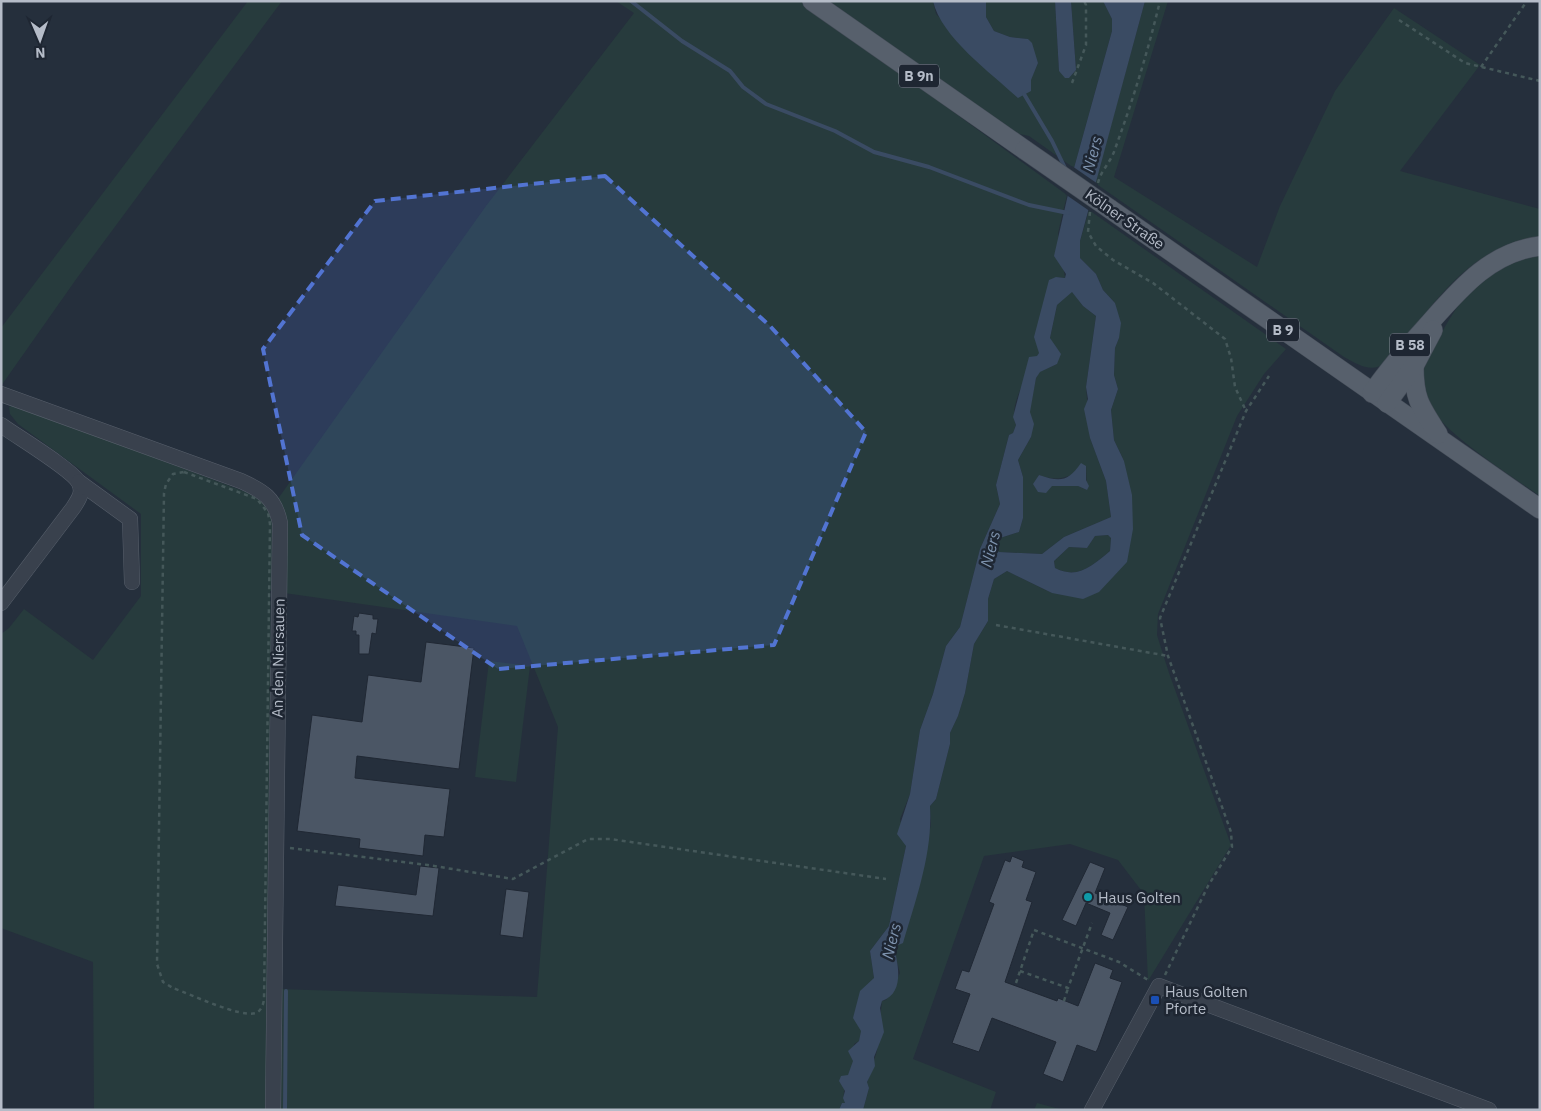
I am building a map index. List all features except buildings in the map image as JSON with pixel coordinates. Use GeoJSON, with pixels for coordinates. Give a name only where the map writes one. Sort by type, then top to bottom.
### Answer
{"type":"FeatureCollection","features":[{"type":"Feature","properties":{"kind":"main road","name":"Kölner Straße"},"geometry":{"type":"LineString","coordinates":[[812,1],[1026,150],[1101,207],[1380,398]]}},
{"type":"Feature","properties":{"kind":"main road","name":"B 58"},"geometry":{"type":"LineString","coordinates":[[1380,398],[1390,368],[1450,300],[1479,271],[1516,251],[1540,246]]}},
{"type":"Feature","properties":{"kind":"main road","name":"B 58"},"geometry":{"type":"LineString","coordinates":[[1380,398],[1414,366],[1450,300]]}},
{"type":"Feature","properties":{"kind":"main road"},"geometry":{"type":"LineString","coordinates":[[1414,366],[1414,388],[1417,401],[1442,441]]}},
{"type":"Feature","properties":{"kind":"main road","name":"B 9"},"geometry":{"type":"LineString","coordinates":[[1380,398],[1540,509]]}},
{"type":"Feature","properties":{"kind":"street","name":"An den Niersauen"},"geometry":{"type":"LineString","coordinates":[[2,396],[241,481],[263,491],[278,510],[280,522],[273,1110]]}},
{"type":"Feature","properties":{"kind":"street"},"geometry":{"type":"LineString","coordinates":[[1,425],[130,519],[132,582]]}},
{"type":"Feature","properties":{"kind":"street"},"geometry":{"type":"LineString","coordinates":[[1,603],[80,497],[78,482]]}},
{"type":"Feature","properties":{"kind":"street"},"geometry":{"type":"LineString","coordinates":[[1092,1110],[1159,986],[1489,1110]]}},
{"type":"Feature","properties":{"kind":"path"},"geometry":{"type":"LineString","coordinates":[[1072,83],[1086,45],[1086,5],[1084,1]]}},
{"type":"Feature","properties":{"kind":"path"},"geometry":{"type":"LineString","coordinates":[[1096,190],[1100,173],[1113,156],[1132,104],[1160,1]]}},
{"type":"Feature","properties":{"kind":"path"},"geometry":{"type":"LineString","coordinates":[[1481,67],[1527,1]]}},
{"type":"Feature","properties":{"kind":"path"},"geometry":{"type":"LineString","coordinates":[[1399,20],[1465,63],[1540,81]]}},
{"type":"Feature","properties":{"kind":"path"},"geometry":{"type":"LineString","coordinates":[[1101,207],[1088,232],[1096,246],[1113,260],[1153,283],[1224,339],[1231,358],[1236,387],[1246,411]]}},
{"type":"Feature","properties":{"kind":"path"},"geometry":{"type":"LineString","coordinates":[[1016,983],[1034,930],[1119,962],[1159,986],[1208,886],[1232,847],[1231,832],[1168,656],[1160,618],[1246,411],[1269,376]]}},
{"type":"Feature","properties":{"kind":"path"},"geometry":{"type":"LineString","coordinates":[[184,472],[257,498],[268,513],[270,524],[264,1000],[262,1007],[256,1013],[242,1013],[173,988],[163,982],[158,964],[164,493],[166,484],[173,474],[184,472]]}},
{"type":"Feature","properties":{"kind":"path"},"geometry":{"type":"LineString","coordinates":[[996,625],[1168,656]]}},
{"type":"Feature","properties":{"kind":"path"},"geometry":{"type":"LineString","coordinates":[[276,847],[428,865],[513,879],[588,839],[610,839],[886,879]]}},
{"type":"Feature","properties":{"kind":"path"},"geometry":{"type":"LineString","coordinates":[[1064,1001],[1092,923]]}},
{"type":"Feature","properties":{"kind":"path"},"geometry":{"type":"LineString","coordinates":[[1020,972],[1068,988]]}},
{"type":"Feature","properties":{"kind":"highlighted area"},"geometry":{"type":"Polygon","coordinates":[[[605,176],[770,326],[866,432],[774,645],[498,669],[302,535],[263,349],[375,201],[605,176]]]}},
{"type":"Feature","properties":{"kind":"green space"},"geometry":{"type":"Polygon","coordinates":[[[248,1],[282,1],[77,278],[1,386],[1,328],[248,1]]]}},
{"type":"Feature","properties":{"kind":"green space"},"geometry":{"type":"Polygon","coordinates":[[[616,1],[802,1],[1067,195],[1058,233],[1065,278],[1056,277],[1042,344],[1017,397],[1014,416],[1016,425],[1013,433],[1009,435],[996,485],[1000,504],[980,549],[960,627],[946,646],[933,694],[920,730],[910,794],[900,819],[906,846],[889,926],[870,951],[874,978],[859,1041],[854,1044],[853,1064],[844,1094],[845,1103],[842,1103],[839,1110],[94,1110],[93,962],[1,928],[1,634],[9,628],[24,609],[93,660],[141,596],[141,514],[18,424],[10,414],[9,407],[14,405],[275,503],[486,206],[634,13],[616,1]],[[270,591],[277,989],[537,997],[558,727],[517,626],[270,591]]]}},
{"type":"Feature","properties":{"kind":"green space"},"geometry":{"type":"Polygon","coordinates":[[[825,1],[933,1],[936,14],[1018,97],[1024,94],[1038,63],[1028,39],[1010,37],[994,31],[986,17],[986,1],[1055,1],[1059,71],[1069,78],[1076,70],[1071,1],[1103,1],[1112,19],[1112,31],[1074,168],[1029,136],[1015,133],[825,1]]]}},
{"type":"Feature","properties":{"kind":"green space"},"geometry":{"type":"Polygon","coordinates":[[[1145,1],[1168,1],[1114,177],[1257,267],[1280,206],[1335,91],[1394,8],[1480,65],[1400,171],[1540,209],[1540,238],[1496,251],[1465,271],[1436,300],[1387,363],[1370,368],[1344,357],[1095,183],[1145,1]]]}},
{"type":"Feature","properties":{"kind":"green space"},"geometry":{"type":"Polygon","coordinates":[[[1089,210],[1286,349],[1264,374],[1237,416],[1158,614],[1157,635],[1169,673],[1231,845],[1148,981],[1144,894],[1118,860],[1070,844],[984,856],[913,1059],[996,1092],[990,1110],[863,1110],[869,1088],[867,1083],[877,1051],[882,1001],[886,1000],[900,973],[893,947],[931,825],[930,806],[936,799],[950,744],[950,733],[958,716],[965,693],[974,644],[988,621],[988,599],[994,579],[1007,571],[1052,593],[1127,562],[1124,461],[1114,440],[1111,410],[1118,389],[1114,375],[1115,348],[1119,338],[1115,303],[1103,290],[1096,274],[1080,258],[1080,241],[1089,210]]]}},
{"type":"Feature","properties":{"kind":"green space"},"geometry":{"type":"Polygon","coordinates":[[[1540,255],[1540,496],[1478,453],[1435,415],[1426,402],[1421,379],[1423,365],[1427,357],[1455,310],[1467,295],[1488,276],[1502,268],[1517,261],[1540,255]]]}},
{"type":"Feature","properties":{"kind":"green space"},"geometry":{"type":"Polygon","coordinates":[[[1072,291],[1083,306],[1096,316],[1086,387],[1090,438],[1106,481],[1111,517],[1064,537],[1042,554],[998,552],[996,549],[1000,538],[1019,532],[1023,518],[1023,477],[1018,460],[1031,437],[1029,412],[1036,378],[1039,372],[1057,364],[1050,338],[1057,305],[1072,291]],[[1086,466],[1064,478],[1038,475],[1052,486],[1078,486],[1087,490],[1086,466]]]}},
{"type":"Feature","properties":{"kind":"green space"},"geometry":{"type":"Polygon","coordinates":[[[1108,535],[1111,538],[1110,551],[1091,566],[1078,572],[1063,571],[1055,568],[1054,561],[1069,547],[1087,548],[1095,536],[1108,535]]]}},
{"type":"Feature","properties":{"kind":"green space"},"geometry":{"type":"Polygon","coordinates":[[[489,661],[530,666],[516,782],[475,777],[489,661]]]}},
{"type":"Feature","properties":{"kind":"green space"},"geometry":{"type":"Polygon","coordinates":[[[1037,1103],[1063,1110],[1034,1110],[1037,1103]]]}},
{"type":"Feature","properties":{"kind":"water"},"geometry":{"type":"Polygon","coordinates":[[[933,1],[986,1],[986,17],[994,31],[1010,37],[1028,39],[1032,43],[1038,63],[1031,80],[1031,91],[1018,98],[981,66],[946,28],[933,1]]]}},
{"type":"Feature","properties":{"kind":"water"},"geometry":{"type":"Polygon","coordinates":[[[1055,1],[1071,1],[1076,70],[1069,78],[1065,78],[1059,71],[1055,1]]]}},
{"type":"Feature","properties":{"kind":"water","name":"Niers"},"geometry":{"type":"Polygon","coordinates":[[[1103,1],[1145,1],[1080,241],[1080,258],[1096,274],[1103,290],[1115,303],[1121,323],[1119,338],[1115,348],[1114,375],[1118,389],[1111,410],[1114,440],[1124,461],[1132,495],[1133,529],[1127,562],[1099,592],[1083,599],[1052,593],[1007,571],[994,579],[988,599],[988,621],[974,644],[965,693],[958,716],[950,733],[950,744],[936,799],[930,806],[929,841],[918,892],[903,943],[894,947],[898,969],[897,985],[894,992],[882,1001],[880,1008],[884,1032],[874,1057],[875,1066],[867,1082],[869,1088],[863,1110],[839,1110],[842,1103],[845,1103],[843,1098],[845,1091],[839,1081],[841,1076],[848,1075],[853,1061],[848,1051],[859,1041],[861,1031],[853,1018],[860,991],[874,978],[870,951],[889,926],[906,846],[897,834],[910,794],[920,730],[933,694],[946,646],[960,627],[980,549],[1000,504],[996,485],[1009,435],[1013,433],[1016,425],[1013,417],[1029,357],[1037,356],[1039,353],[1034,337],[1049,280],[1056,277],[1065,278],[1066,274],[1054,256],[1074,168],[1112,31],[1112,19],[1103,1]],[[1072,292],[1057,305],[1050,338],[1061,354],[1057,364],[1040,372],[1036,378],[1030,412],[1034,424],[1031,437],[1018,460],[1023,477],[1023,518],[1019,532],[1000,538],[996,549],[999,552],[1042,554],[1064,537],[1111,517],[1106,481],[1090,438],[1084,409],[1088,399],[1086,387],[1096,316],[1083,306],[1072,292]],[[1108,535],[1095,536],[1087,548],[1069,547],[1054,561],[1055,568],[1063,571],[1078,572],[1091,566],[1110,551],[1111,538],[1108,535]]]}},
{"type":"Feature","properties":{"kind":"water"},"geometry":{"type":"Polygon","coordinates":[[[1081,463],[1086,466],[1086,480],[1089,486],[1087,490],[1078,486],[1052,486],[1046,493],[1038,492],[1033,484],[1039,475],[1053,479],[1068,477],[1081,463]]]}},
{"type":"Feature","properties":{"kind":"pier"},"geometry":{"type":"Polygon","coordinates":[[[1072,166],[1098,184],[1091,212],[1065,194],[1072,166]]]}},
{"type":"Feature","properties":{"kind":"waterway"},"geometry":{"type":"LineString","coordinates":[[631,1],[682,41],[730,71],[743,87],[766,104],[835,131],[874,152],[929,167],[1029,205],[1068,213]]}},
{"type":"Feature","properties":{"kind":"waterway"},"geometry":{"type":"LineString","coordinates":[[1024,94],[1052,141],[1066,170]]}},
{"type":"Feature","properties":{"kind":"waterway"},"geometry":{"type":"LineString","coordinates":[[285,1110],[286,991]]}},
{"type":"Feature","properties":{"kind":"place","name":"Haus Golten"},"geometry":{"type":"Point","coordinates":[1088,897]}},
{"type":"Feature","properties":{"kind":"place","name":"Haus Golten Pforte"},"geometry":{"type":"Point","coordinates":[1155,1000]}}]}
